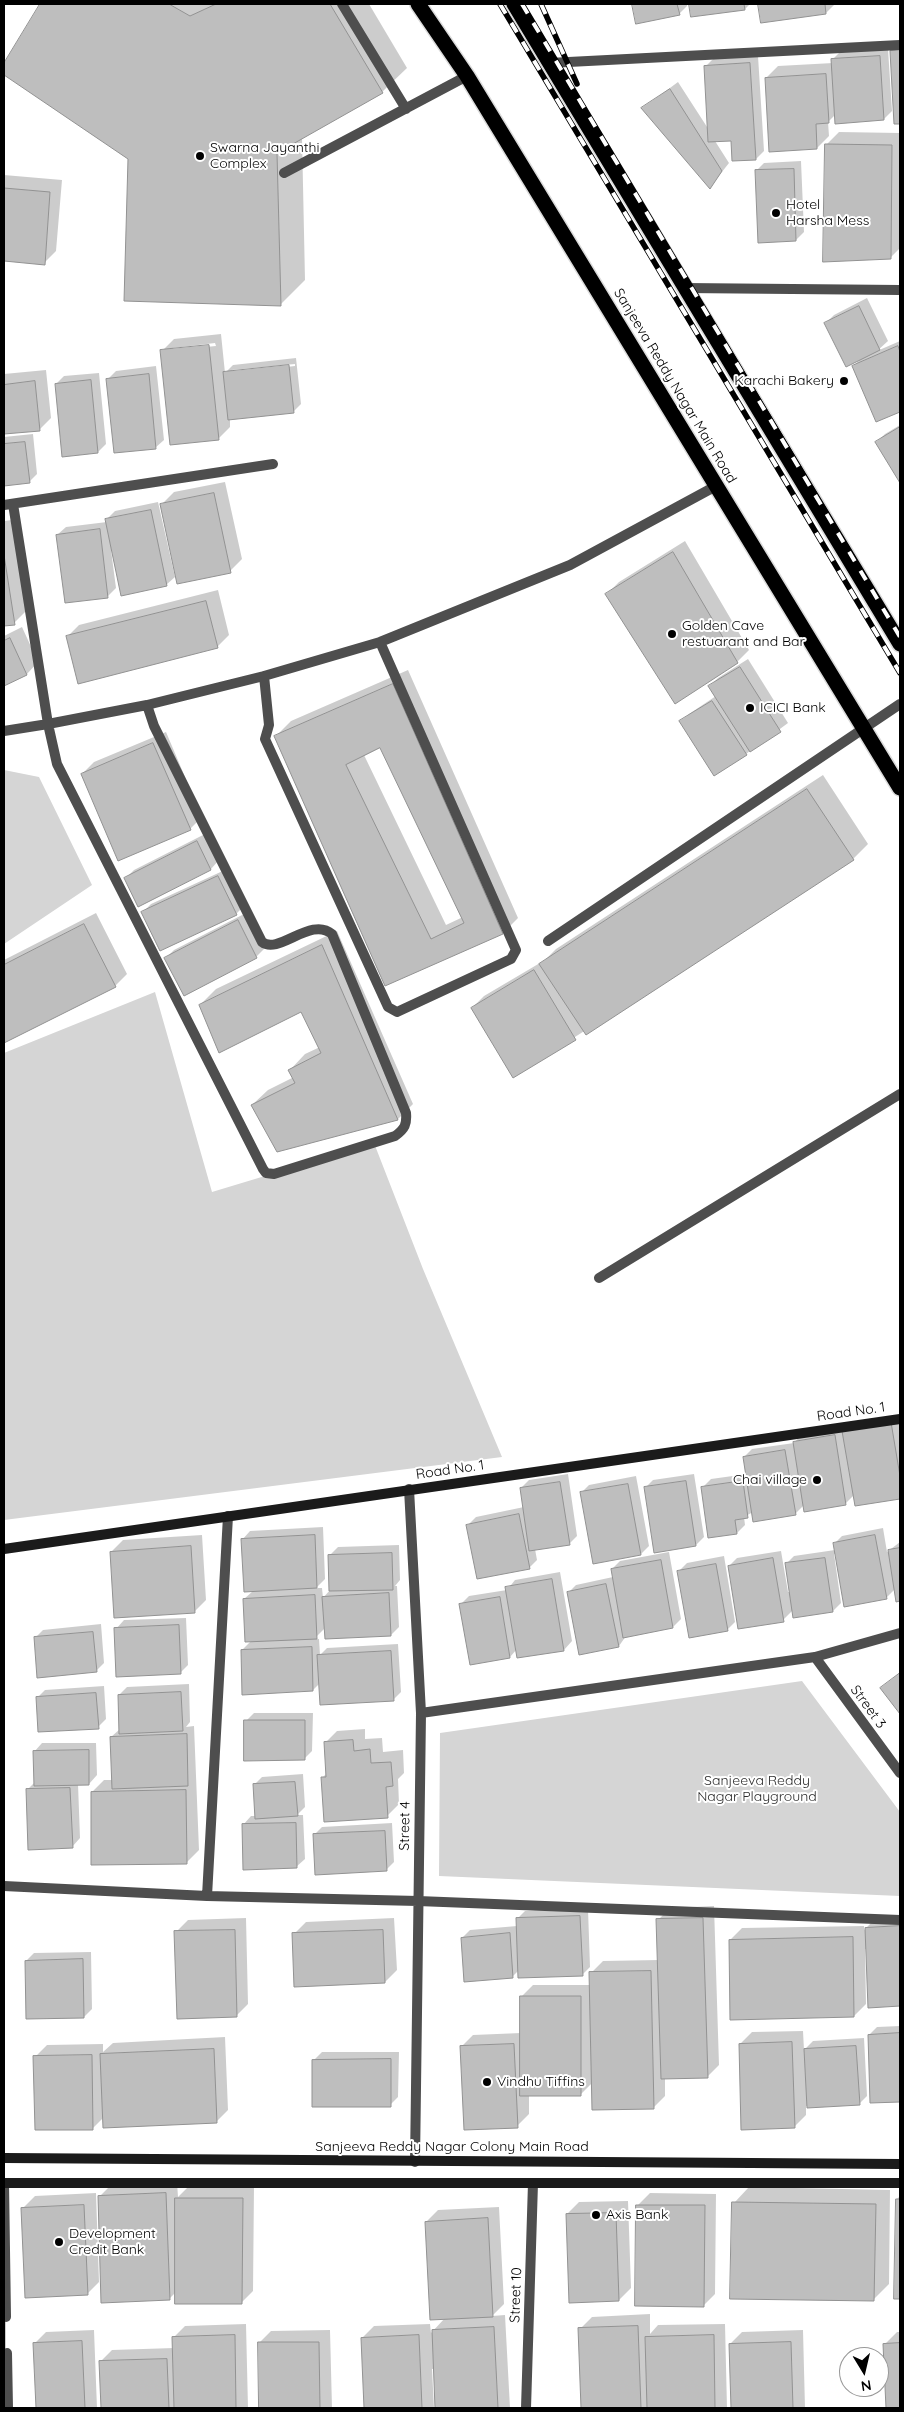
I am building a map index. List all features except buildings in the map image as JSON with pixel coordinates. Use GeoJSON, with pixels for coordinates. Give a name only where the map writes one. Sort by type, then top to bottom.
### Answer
{"type":"FeatureCollection","features":[{"type":"Feature","properties":{"kind":"highway","name":"Sanjeeva Reddy Nagar Main Road"},"geometry":{"type":"LineString","coordinates":[[418,4],[467,76],[900,788]]}},
{"type":"Feature","properties":{"kind":"highway"},"geometry":{"type":"LineString","coordinates":[[514,4],[900,644]]}},
{"type":"Feature","properties":{"kind":"main road","name":"Road No. 1"},"geometry":{"type":"LineString","coordinates":[[4,1549],[900,1419]]}},
{"type":"Feature","properties":{"kind":"main road","name":"Sanjeeva Reddy Nagar Colony Main Road"},"geometry":{"type":"LineString","coordinates":[[4,2158],[900,2164]]}},
{"type":"Feature","properties":{"kind":"main road"},"geometry":{"type":"LineString","coordinates":[[4,2182],[900,2183]]}},
{"type":"Feature","properties":{"kind":"street"},"geometry":{"type":"LineString","coordinates":[[342,4],[406,109]]}},
{"type":"Feature","properties":{"kind":"street"},"geometry":{"type":"LineString","coordinates":[[549,63],[900,45]]}},
{"type":"Feature","properties":{"kind":"street"},"geometry":{"type":"LineString","coordinates":[[284,173],[467,76]]}},
{"type":"Feature","properties":{"kind":"street"},"geometry":{"type":"LineString","coordinates":[[684,288],[900,290]]}},
{"type":"Feature","properties":{"kind":"street"},"geometry":{"type":"LineString","coordinates":[[147,705],[154,726],[262,942],[272,944],[323,928],[332,934],[406,1113],[407,1123],[402,1131],[395,1136],[274,1174],[266,1173],[263,1170],[57,764],[8,504],[274,464]]}},
{"type":"Feature","properties":{"kind":"street"},"geometry":{"type":"LineString","coordinates":[[4,731],[147,705],[264,676],[380,642],[570,565],[716,486]]}},
{"type":"Feature","properties":{"kind":"street"},"geometry":{"type":"LineString","coordinates":[[264,676],[269,725],[265,739],[388,1007],[397,1012],[511,959],[516,950],[380,642]]}},
{"type":"Feature","properties":{"kind":"street"},"geometry":{"type":"LineString","coordinates":[[548,941],[900,704]]}},
{"type":"Feature","properties":{"kind":"street"},"geometry":{"type":"LineString","coordinates":[[599,1278],[900,1094]]}},
{"type":"Feature","properties":{"kind":"street","name":"Street 4"},"geometry":{"type":"LineString","coordinates":[[409,1490],[420,1712],[415,2162]]}},
{"type":"Feature","properties":{"kind":"street"},"geometry":{"type":"LineString","coordinates":[[207,1896],[228,1516]]}},
{"type":"Feature","properties":{"kind":"street"},"geometry":{"type":"LineString","coordinates":[[420,1712],[815,1657],[900,1633]]}},
{"type":"Feature","properties":{"kind":"street","name":"Street 3"},"geometry":{"type":"LineString","coordinates":[[815,1657],[900,1773]]}},
{"type":"Feature","properties":{"kind":"street"},"geometry":{"type":"LineString","coordinates":[[4,1886],[207,1896],[418,1901],[900,1920]]}},
{"type":"Feature","properties":{"kind":"street"},"geometry":{"type":"LineString","coordinates":[[4,2182],[6,2317]]}},
{"type":"Feature","properties":{"kind":"street","name":"Street 10"},"geometry":{"type":"LineString","coordinates":[[526,2408],[534,2183]]}},
{"type":"Feature","properties":{"kind":"street"},"geometry":{"type":"LineString","coordinates":[[7,2353],[8,2408]]}},
{"type":"Feature","properties":{"kind":"green space"},"geometry":{"type":"Polygon","coordinates":[[[4,770],[39,777],[92,885],[4,944],[4,770]]]}},
{"type":"Feature","properties":{"kind":"green space"},"geometry":{"type":"Polygon","coordinates":[[[155,992],[212,1192],[374,1143],[423,1269],[502,1457],[4,1520],[4,1053],[155,992]]]}},
{"type":"Feature","properties":{"kind":"green space","name":"Sanjeeva Reddy Nagar Playground"},"geometry":{"type":"Polygon","coordinates":[[[802,1681],[900,1812],[900,1896],[439,1876],[440,1733],[802,1681]]]}},
{"type":"Feature","properties":{"kind":"railway"},"geometry":{"type":"LineString","coordinates":[[500,4],[900,673]]}},
{"type":"Feature","properties":{"kind":"railway"},"geometry":{"type":"LineString","coordinates":[[522,4],[900,637]]}},
{"type":"Feature","properties":{"kind":"railway"},"geometry":{"type":"LineString","coordinates":[[541,4],[577,84]]}},
{"type":"Feature","properties":{"kind":"place","name":"Swarna Jayanthi Complex"},"geometry":{"type":"Point","coordinates":[200,156]}},
{"type":"Feature","properties":{"kind":"place","name":"Hotel Harsha Mess"},"geometry":{"type":"Point","coordinates":[776,213]}},
{"type":"Feature","properties":{"kind":"place","name":"Karachi Bakery"},"geometry":{"type":"Point","coordinates":[844,381]}},
{"type":"Feature","properties":{"kind":"place","name":"Golden Cave restuarant and Bar"},"geometry":{"type":"Point","coordinates":[672,634]}},
{"type":"Feature","properties":{"kind":"place","name":"ICICI Bank"},"geometry":{"type":"Point","coordinates":[750,708]}},
{"type":"Feature","properties":{"kind":"place","name":"Chai village"},"geometry":{"type":"Point","coordinates":[817,1480]}},
{"type":"Feature","properties":{"kind":"place","name":"Vindhu Tiffins"},"geometry":{"type":"Point","coordinates":[487,2082]}},
{"type":"Feature","properties":{"kind":"place","name":"Axis Bank"},"geometry":{"type":"Point","coordinates":[596,2215]}},
{"type":"Feature","properties":{"kind":"place","name":"Development Credit Bank"},"geometry":{"type":"Point","coordinates":[59,2242]}}]}
